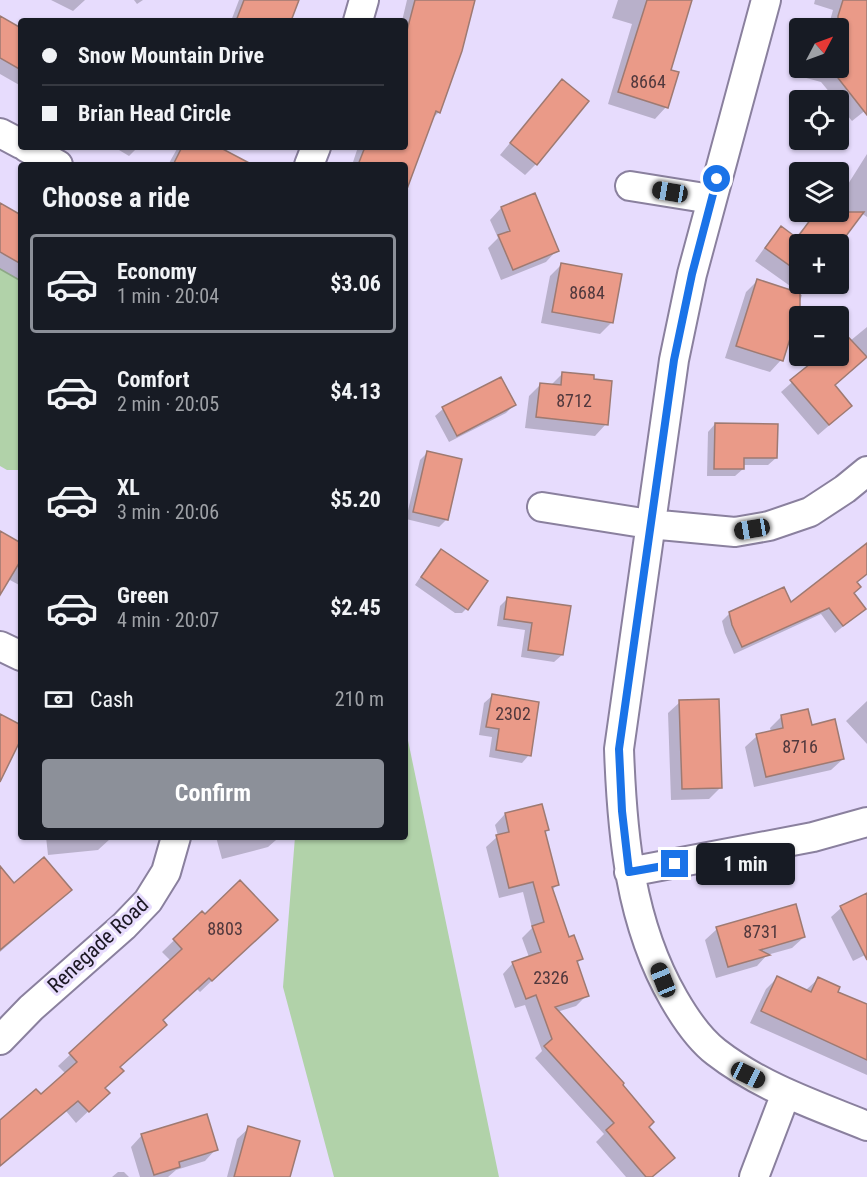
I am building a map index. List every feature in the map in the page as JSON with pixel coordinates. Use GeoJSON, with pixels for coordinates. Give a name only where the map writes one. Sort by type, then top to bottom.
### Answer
{"type":"FeatureCollection","features":[{"type":"Feature","properties":{"kind":"street"},"geometry":{"type":"LineString","coordinates":[[359,18],[364,0]]}},
{"type":"Feature","properties":{"kind":"street"},"geometry":{"type":"LineString","coordinates":[[766,0],[711,199],[674,360],[619,749],[622,811],[629,872],[646,936],[663,980],[685,1019],[714,1051],[748,1075],[867,1126]]}},
{"type":"Feature","properties":{"kind":"street"},"geometry":{"type":"LineString","coordinates":[[0,133],[18,142]]}},
{"type":"Feature","properties":{"kind":"street"},"geometry":{"type":"LineString","coordinates":[[31,150],[53,162]]}},
{"type":"Feature","properties":{"kind":"street"},"geometry":{"type":"LineString","coordinates":[[630,186],[711,199]]}},
{"type":"Feature","properties":{"kind":"street"},"geometry":{"type":"LineString","coordinates":[[542,507],[649,524],[735,532],[769,526],[810,512],[867,471]]}},
{"type":"Feature","properties":{"kind":"street"},"geometry":{"type":"LineString","coordinates":[[0,646],[18,655]]}},
{"type":"Feature","properties":{"kind":"street"},"geometry":{"type":"LineString","coordinates":[[629,872],[813,837],[867,822]]}},
{"type":"Feature","properties":{"kind":"street","name":"Renegade Road"},"geometry":{"type":"LineString","coordinates":[[0,1040],[31,1008],[148,902],[166,872],[176,840]]}},
{"type":"Feature","properties":{"kind":"street"},"geometry":{"type":"LineString","coordinates":[[754,1177],[786,1093]]}},
{"type":"Feature","properties":{"kind":"green space"},"geometry":{"type":"Polygon","coordinates":[[[0,268],[18,278],[18,470],[7,470],[0,466],[0,268]]]}},
{"type":"Feature","properties":{"kind":"green space"},"geometry":{"type":"Polygon","coordinates":[[[408,740],[499,1177],[334,1177],[283,987],[295,840],[408,840],[408,740]]]}},
{"type":"Feature","properties":{"kind":"building"},"geometry":{"type":"Polygon","coordinates":[[[244,0],[299,0],[292,18],[237,18],[244,0]]]}},
{"type":"Feature","properties":{"kind":"building"},"geometry":{"type":"Polygon","coordinates":[[[415,0],[475,0],[462,51],[440,113],[436,111],[408,186],[408,162],[359,162],[364,150],[408,150],[408,27],[415,0]]]}},
{"type":"Feature","properties":{"kind":"building"},"geometry":{"type":"Polygon","coordinates":[[[647,0],[692,0],[671,70],[679,72],[668,108],[618,92],[647,0]]]}},
{"type":"Feature","properties":{"kind":"building"},"geometry":{"type":"Polygon","coordinates":[[[843,0],[867,0],[867,115],[838,78],[849,78],[849,18],[838,18],[843,0]]]}},
{"type":"Feature","properties":{"kind":"building"},"geometry":{"type":"Polygon","coordinates":[[[0,16],[18,26],[18,68],[0,58],[0,16]]]}},
{"type":"Feature","properties":{"kind":"building"},"geometry":{"type":"Polygon","coordinates":[[[562,79],[589,101],[537,165],[510,143],[562,79]]]}},
{"type":"Feature","properties":{"kind":"building"},"geometry":{"type":"Polygon","coordinates":[[[180,150],[225,150],[247,162],[174,162],[180,150]]]}},
{"type":"Feature","properties":{"kind":"building"},"geometry":{"type":"Polygon","coordinates":[[[535,193],[559,251],[513,270],[498,235],[510,231],[501,207],[535,193]]]}},
{"type":"Feature","properties":{"kind":"building"},"geometry":{"type":"Polygon","coordinates":[[[0,203],[18,213],[18,262],[0,252],[0,203]]]}},
{"type":"Feature","properties":{"kind":"building"},"geometry":{"type":"Polygon","coordinates":[[[849,212],[864,212],[848,234],[800,234],[809,222],[849,222],[849,212]]]}},
{"type":"Feature","properties":{"kind":"building"},"geometry":{"type":"Polygon","coordinates":[[[781,226],[792,234],[789,234],[789,265],[765,248],[781,226]]]}},
{"type":"Feature","properties":{"kind":"building"},"geometry":{"type":"Polygon","coordinates":[[[561,263],[622,274],[613,323],[552,312],[561,263]]]}},
{"type":"Feature","properties":{"kind":"building"},"geometry":{"type":"Polygon","coordinates":[[[757,279],[789,289],[789,294],[800,294],[800,306],[789,306],[789,342],[783,361],[736,346],[757,279]]]}},
{"type":"Feature","properties":{"kind":"building"},"geometry":{"type":"Polygon","coordinates":[[[849,338],[867,357],[835,385],[852,406],[829,425],[790,380],[808,366],[849,366],[849,338]]]}},
{"type":"Feature","properties":{"kind":"building"},"geometry":{"type":"Polygon","coordinates":[[[562,372],[594,375],[594,379],[612,381],[608,425],[536,417],[540,383],[561,385],[562,372]]]}},
{"type":"Feature","properties":{"kind":"building"},"geometry":{"type":"Polygon","coordinates":[[[501,377],[516,405],[457,436],[442,407],[501,377]]]}},
{"type":"Feature","properties":{"kind":"building"},"geometry":{"type":"Polygon","coordinates":[[[715,423],[778,424],[777,458],[744,458],[744,469],[714,469],[715,423]]]}},
{"type":"Feature","properties":{"kind":"building"},"geometry":{"type":"Polygon","coordinates":[[[427,451],[462,459],[448,520],[413,512],[427,451]]]}},
{"type":"Feature","properties":{"kind":"building"},"geometry":{"type":"Polygon","coordinates":[[[0,531],[18,541],[18,565],[0,595],[0,531]]]}},
{"type":"Feature","properties":{"kind":"building"},"geometry":{"type":"Polygon","coordinates":[[[867,543],[867,574],[857,582],[861,587],[854,593],[866,609],[843,626],[829,608],[742,647],[729,612],[784,587],[791,602],[867,543]]]}},
{"type":"Feature","properties":{"kind":"building"},"geometry":{"type":"Polygon","coordinates":[[[441,549],[488,581],[468,610],[421,577],[441,549]]]}},
{"type":"Feature","properties":{"kind":"building"},"geometry":{"type":"Polygon","coordinates":[[[507,597],[571,606],[563,655],[528,650],[532,623],[504,619],[507,597]]]}},
{"type":"Feature","properties":{"kind":"building"},"geometry":{"type":"Polygon","coordinates":[[[492,694],[539,702],[531,756],[496,750],[499,729],[486,727],[492,694]]]}},
{"type":"Feature","properties":{"kind":"building"},"geometry":{"type":"Polygon","coordinates":[[[719,699],[722,788],[682,789],[679,700],[719,699]]]}},
{"type":"Feature","properties":{"kind":"building"},"geometry":{"type":"Polygon","coordinates":[[[808,709],[812,725],[835,719],[844,759],[766,777],[756,734],[783,728],[781,715],[808,709]]]}},
{"type":"Feature","properties":{"kind":"building"},"geometry":{"type":"Polygon","coordinates":[[[0,714],[18,723],[18,745],[0,782],[0,714]]]}},
{"type":"Feature","properties":{"kind":"building"},"geometry":{"type":"Polygon","coordinates":[[[542,804],[549,830],[545,831],[559,885],[552,887],[569,937],[574,935],[583,959],[577,961],[589,996],[555,1007],[624,1083],[623,1085],[654,1122],[649,1127],[675,1158],[652,1177],[646,1177],[606,1130],[614,1123],[544,1046],[552,1039],[536,995],[526,999],[512,962],[541,952],[532,926],[544,922],[533,882],[509,888],[496,835],[509,832],[505,813],[542,804]]]}},
{"type":"Feature","properties":{"kind":"building"},"geometry":{"type":"Polygon","coordinates":[[[44,857],[72,890],[0,950],[0,866],[14,883],[44,857]]]}},
{"type":"Feature","properties":{"kind":"building"},"geometry":{"type":"Polygon","coordinates":[[[240,880],[278,920],[212,981],[209,978],[163,1020],[167,1025],[120,1067],[124,1071],[105,1088],[110,1093],[89,1112],[78,1101],[0,1166],[0,1120],[36,1089],[41,1094],[77,1062],[69,1053],[182,949],[173,939],[202,911],[205,914],[240,880]]]}},
{"type":"Feature","properties":{"kind":"building"},"geometry":{"type":"Polygon","coordinates":[[[867,893],[867,960],[840,906],[867,893]]]}},
{"type":"Feature","properties":{"kind":"building"},"geometry":{"type":"Polygon","coordinates":[[[796,904],[805,937],[760,950],[770,955],[728,967],[716,927],[796,904]]]}},
{"type":"Feature","properties":{"kind":"building"},"geometry":{"type":"Polygon","coordinates":[[[777,976],[811,992],[818,977],[840,987],[838,992],[867,1004],[867,1060],[761,1011],[777,976]]]}},
{"type":"Feature","properties":{"kind":"building"},"geometry":{"type":"Polygon","coordinates":[[[207,1114],[218,1150],[179,1162],[180,1167],[154,1175],[141,1134],[207,1114]]]}},
{"type":"Feature","properties":{"kind":"building"},"geometry":{"type":"Polygon","coordinates":[[[248,1126],[300,1141],[290,1177],[234,1177],[248,1126]]]}},
{"type":"Feature","properties":{"kind":"route"},"geometry":{"type":"LineString","coordinates":[[675,864],[629,872],[622,811],[619,749],[674,360],[692,274],[717,179]]}}]}
